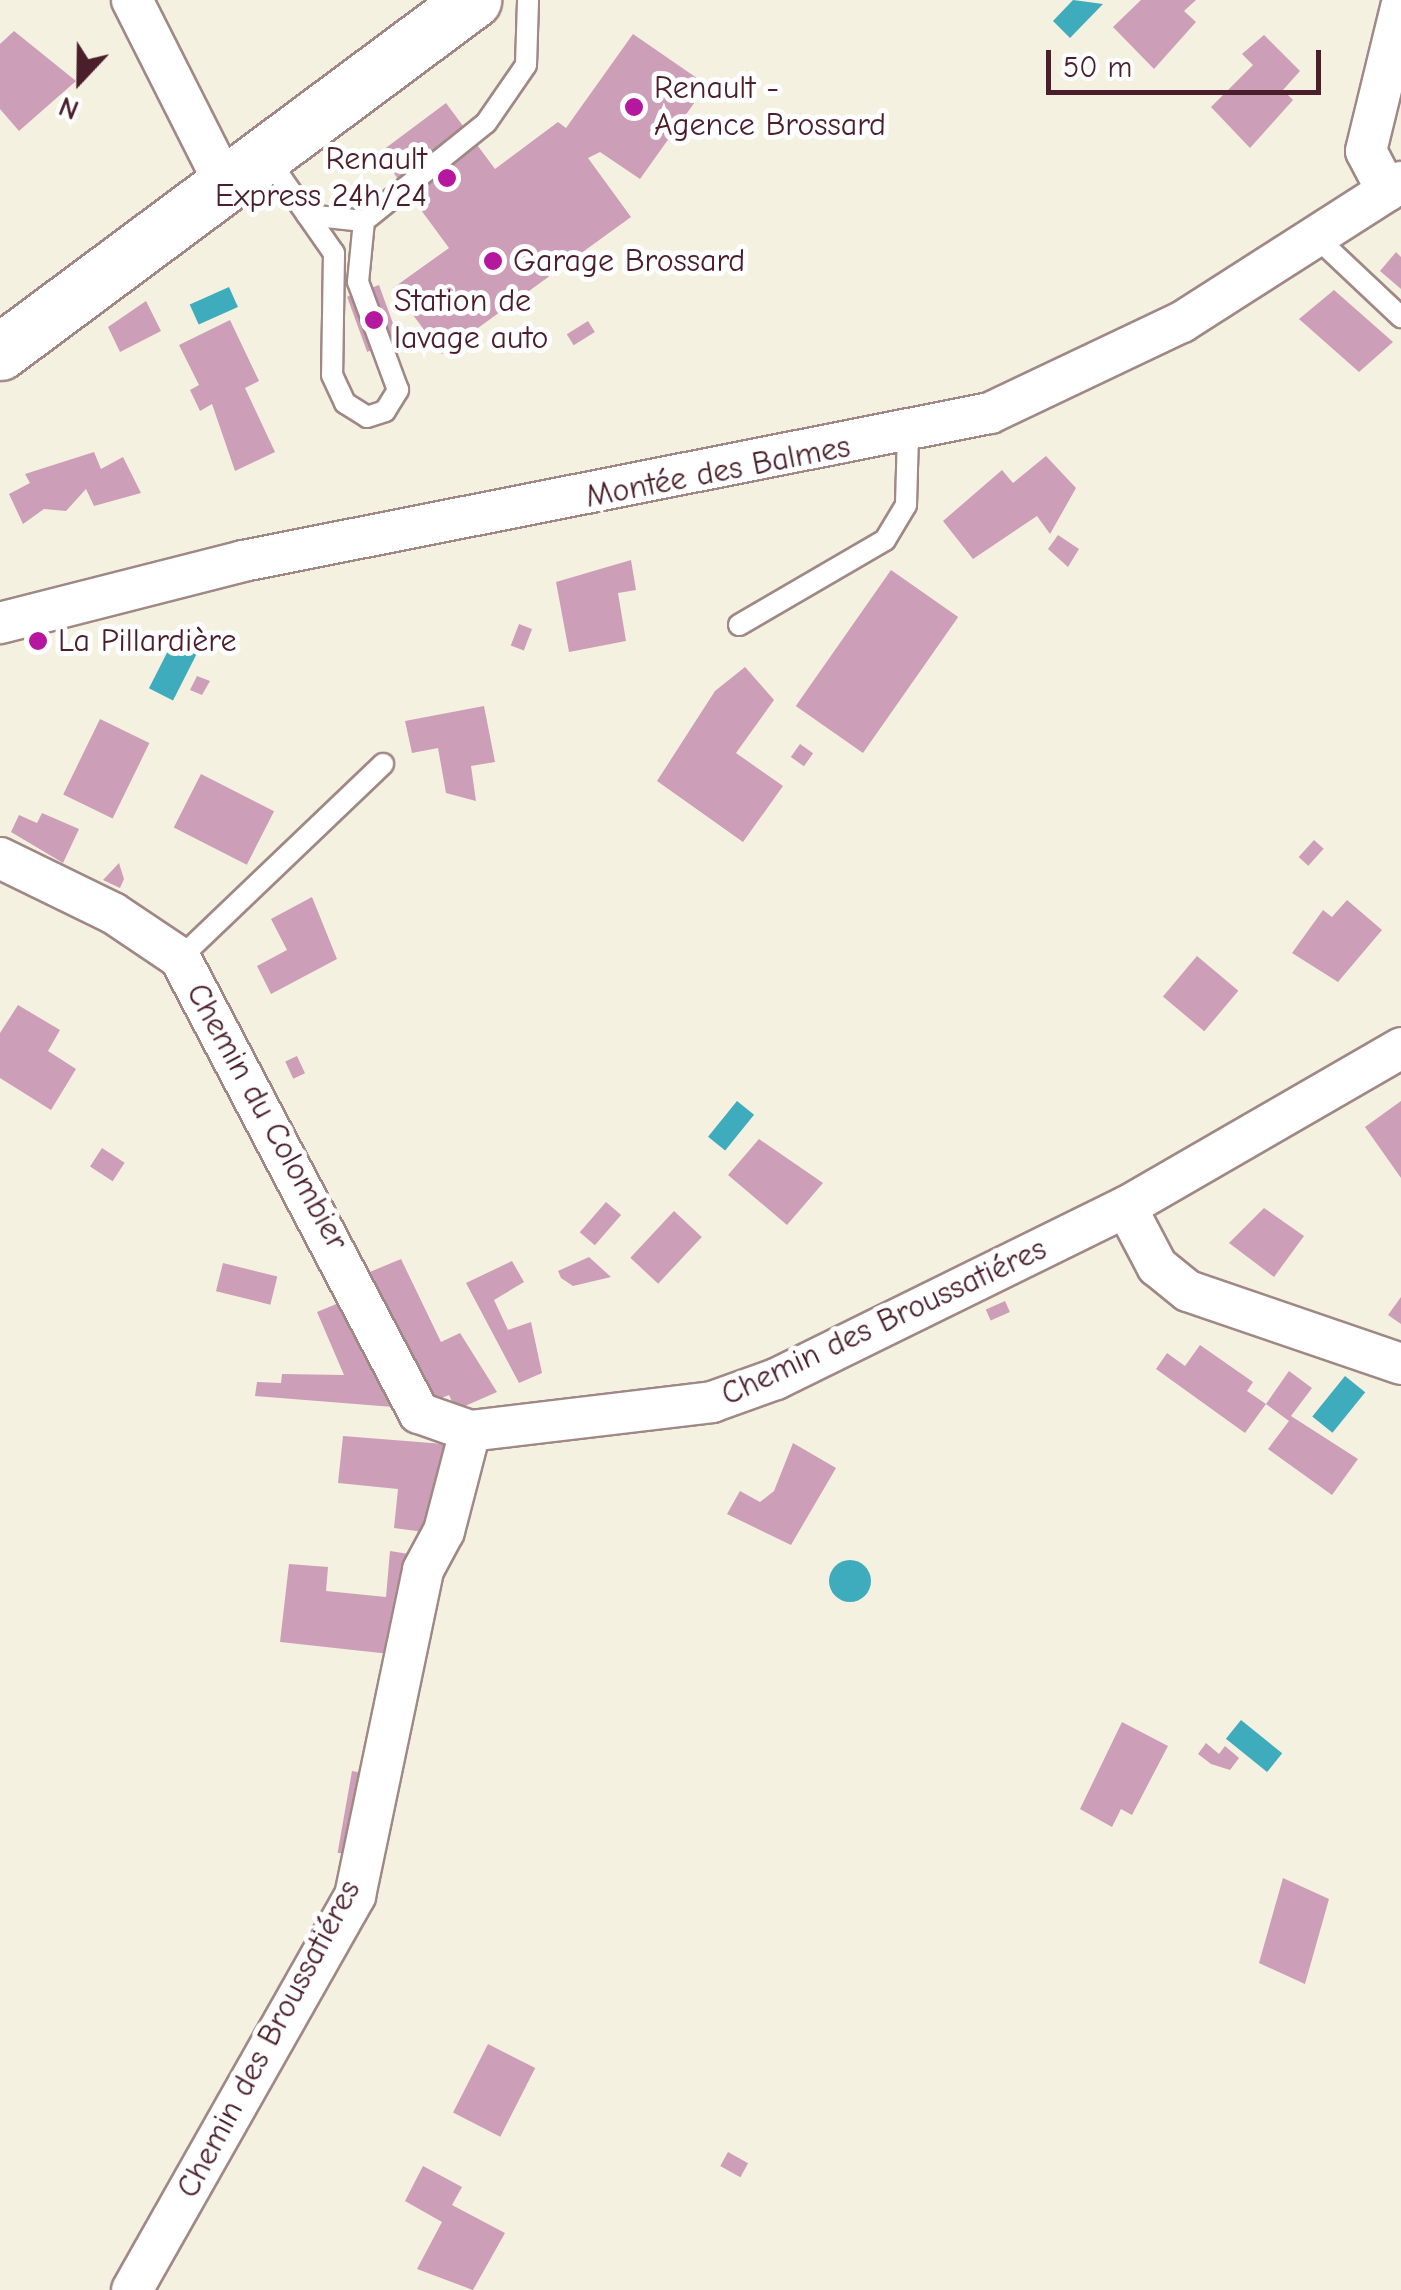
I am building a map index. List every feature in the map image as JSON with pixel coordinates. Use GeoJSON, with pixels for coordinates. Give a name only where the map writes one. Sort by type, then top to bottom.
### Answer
{"type":"FeatureCollection","features":[{"type":"Feature","properties":{"kind":"main road"},"geometry":{"type":"LineString","coordinates":[[0,352],[242,165],[473,0]]}},
{"type":"Feature","properties":{"kind":"street"},"geometry":{"type":"LineString","coordinates":[[132,0],[242,165]]}},
{"type":"Feature","properties":{"kind":"street","name":"Montée des Balmes"},"geometry":{"type":"LineString","coordinates":[[0,623],[244,561],[908,434],[1080,378],[1394,186],[1366,152],[1401,7]]}},
{"type":"Feature","properties":{"kind":"street","name":"Chemin du Colombier"},"geometry":{"type":"LineString","coordinates":[[0,858],[113,913],[180,958],[419,1413],[470,1432]]}},
{"type":"Feature","properties":{"kind":"street","name":"Chemin des Broussatiéres"},"geometry":{"type":"LineString","coordinates":[[132,2290],[355,1896],[424,1570],[444,1531],[470,1432],[712,1402],[947,1300],[1126,1207],[1401,1048]]}},
{"type":"Feature","properties":{"kind":"street"},"geometry":{"type":"LineString","coordinates":[[1126,1207],[1157,1266],[1188,1290],[1401,1364]]}},
{"type":"Feature","properties":{"kind":"lane"},"geometry":{"type":"LineString","coordinates":[[307,215],[364,221],[486,123],[526,65],[528,0]]}},
{"type":"Feature","properties":{"kind":"lane"},"geometry":{"type":"LineString","coordinates":[[242,165],[307,215],[334,252],[332,375],[345,403],[367,417],[398,390],[358,282],[364,221]]}},
{"type":"Feature","properties":{"kind":"lane"},"geometry":{"type":"LineString","coordinates":[[1316,236],[1401,318]]}},
{"type":"Feature","properties":{"kind":"lane"},"geometry":{"type":"LineString","coordinates":[[739,625],[885,540],[906,505],[908,434]]}},
{"type":"Feature","properties":{"kind":"lane"},"geometry":{"type":"LineString","coordinates":[[180,958],[383,764]]}},
{"type":"Feature","properties":{"kind":"water"},"geometry":{"type":"Polygon","coordinates":[[[1073,0],[1103,4],[1070,38],[1053,21],[1073,0]]]}},
{"type":"Feature","properties":{"kind":"water"},"geometry":{"type":"Polygon","coordinates":[[[229,287],[238,307],[199,325],[190,304],[229,287]]]}},
{"type":"Feature","properties":{"kind":"water"},"geometry":{"type":"Polygon","coordinates":[[[173,641],[197,653],[173,700],[149,688],[173,641]]]}},
{"type":"Feature","properties":{"kind":"water"},"geometry":{"type":"Polygon","coordinates":[[[737,1101],[754,1115],[725,1151],[708,1137],[737,1101]]]}},
{"type":"Feature","properties":{"kind":"water"},"geometry":{"type":"Polygon","coordinates":[[[1345,1376],[1365,1392],[1332,1433],[1312,1416],[1345,1376]]]}},
{"type":"Feature","properties":{"kind":"water"},"geometry":{"type":"Polygon","coordinates":[[[850,1560],[865,1566],[871,1581],[865,1596],[850,1602],[835,1596],[829,1581],[835,1566],[850,1560]]]}},
{"type":"Feature","properties":{"kind":"water"},"geometry":{"type":"Polygon","coordinates":[[[1241,1720],[1282,1753],[1267,1772],[1226,1739],[1241,1720]]]}},
{"type":"Feature","properties":{"kind":"building"},"geometry":{"type":"Polygon","coordinates":[[[1141,0],[1196,0],[1184,11],[1196,22],[1154,69],[1113,27],[1141,0]]]}},
{"type":"Feature","properties":{"kind":"building"},"geometry":{"type":"Polygon","coordinates":[[[14,31],[76,81],[19,131],[0,109],[0,44],[14,31]]]}},
{"type":"Feature","properties":{"kind":"building"},"geometry":{"type":"Polygon","coordinates":[[[633,34],[707,85],[640,179],[600,152],[588,158],[631,217],[442,354],[393,288],[449,248],[379,153],[446,103],[495,169],[558,122],[566,128],[633,34]]]}},
{"type":"Feature","properties":{"kind":"building"},"geometry":{"type":"Polygon","coordinates":[[[1264,35],[1300,71],[1283,90],[1293,100],[1250,148],[1211,107],[1253,65],[1242,54],[1264,35]]]}},
{"type":"Feature","properties":{"kind":"building"},"geometry":{"type":"Polygon","coordinates":[[[1396,252],[1401,257],[1401,289],[1380,271],[1396,252]]]}},
{"type":"Feature","properties":{"kind":"building","name":"Station de lavage auto"},"geometry":{"type":"Polygon","coordinates":[[[379,285],[399,340],[367,352],[347,297],[379,285]]]}},
{"type":"Feature","properties":{"kind":"building"},"geometry":{"type":"Polygon","coordinates":[[[1334,290],[1393,342],[1359,372],[1299,319],[1334,290]]]}},
{"type":"Feature","properties":{"kind":"building"},"geometry":{"type":"Polygon","coordinates":[[[146,301],[161,331],[120,352],[108,327],[146,301]]]}},
{"type":"Feature","properties":{"kind":"building"},"geometry":{"type":"Polygon","coordinates":[[[230,320],[259,381],[245,388],[275,452],[235,471],[212,404],[200,411],[190,390],[199,385],[179,345],[230,320]]]}},
{"type":"Feature","properties":{"kind":"building"},"geometry":{"type":"Polygon","coordinates":[[[588,321],[595,332],[574,345],[567,334],[588,321]]]}},
{"type":"Feature","properties":{"kind":"building"},"geometry":{"type":"Polygon","coordinates":[[[94,452],[101,469],[123,457],[141,493],[94,506],[86,489],[66,511],[44,509],[23,524],[9,494],[30,483],[25,474],[94,452]]]}},
{"type":"Feature","properties":{"kind":"building"},"geometry":{"type":"Polygon","coordinates":[[[1046,456],[1076,488],[1050,534],[1037,516],[973,559],[943,521],[1002,470],[1013,483],[1046,456]]]}},
{"type":"Feature","properties":{"kind":"building"},"geometry":{"type":"Polygon","coordinates":[[[1058,535],[1079,549],[1068,567],[1048,549],[1058,535]]]}},
{"type":"Feature","properties":{"kind":"building"},"geometry":{"type":"Polygon","coordinates":[[[631,560],[636,590],[618,593],[626,641],[569,652],[556,582],[631,560]]]}},
{"type":"Feature","properties":{"kind":"building"},"geometry":{"type":"Polygon","coordinates":[[[891,570],[958,617],[863,753],[796,706],[891,570]]]}},
{"type":"Feature","properties":{"kind":"building"},"geometry":{"type":"Polygon","coordinates":[[[519,624],[532,629],[524,650],[511,645],[519,624]]]}},
{"type":"Feature","properties":{"kind":"building"},"geometry":{"type":"Polygon","coordinates":[[[745,667],[774,700],[736,753],[783,786],[743,842],[657,781],[715,691],[745,667]]]}},
{"type":"Feature","properties":{"kind":"building"},"geometry":{"type":"Polygon","coordinates":[[[197,676],[210,681],[202,695],[190,690],[197,676]]]}},
{"type":"Feature","properties":{"kind":"building"},"geometry":{"type":"Polygon","coordinates":[[[484,706],[495,762],[471,766],[476,801],[446,793],[438,748],[412,753],[405,721],[484,706]]]}},
{"type":"Feature","properties":{"kind":"building"},"geometry":{"type":"Polygon","coordinates":[[[100,719],[149,743],[113,819],[63,794],[100,719]]]}},
{"type":"Feature","properties":{"kind":"building"},"geometry":{"type":"Polygon","coordinates":[[[800,744],[813,753],[804,766],[791,757],[800,744]]]}},
{"type":"Feature","properties":{"kind":"building"},"geometry":{"type":"Polygon","coordinates":[[[201,774],[274,811],[247,865],[174,827],[201,774]]]}},
{"type":"Feature","properties":{"kind":"building"},"geometry":{"type":"Polygon","coordinates":[[[42,813],[79,829],[63,863],[11,832],[19,815],[37,823],[42,813]]]}},
{"type":"Feature","properties":{"kind":"building"},"geometry":{"type":"Polygon","coordinates":[[[1314,840],[1324,849],[1308,866],[1299,857],[1314,840]]]}},
{"type":"Feature","properties":{"kind":"building"},"geometry":{"type":"Polygon","coordinates":[[[119,863],[124,879],[120,888],[103,880],[119,863]]]}},
{"type":"Feature","properties":{"kind":"building"},"geometry":{"type":"Polygon","coordinates":[[[312,897],[337,959],[271,994],[257,966],[287,950],[271,919],[312,897]]]}},
{"type":"Feature","properties":{"kind":"building"},"geometry":{"type":"Polygon","coordinates":[[[1347,900],[1382,930],[1338,982],[1292,953],[1323,910],[1332,917],[1347,900]]]}},
{"type":"Feature","properties":{"kind":"building"},"geometry":{"type":"Polygon","coordinates":[[[1197,956],[1238,991],[1204,1031],[1163,997],[1197,956]]]}},
{"type":"Feature","properties":{"kind":"building"},"geometry":{"type":"Polygon","coordinates":[[[18,1005],[60,1030],[48,1051],[76,1069],[51,1110],[0,1078],[0,1033],[18,1005]]]}},
{"type":"Feature","properties":{"kind":"building"},"geometry":{"type":"Polygon","coordinates":[[[297,1056],[305,1073],[293,1079],[285,1061],[297,1056]]]}},
{"type":"Feature","properties":{"kind":"building"},"geometry":{"type":"Polygon","coordinates":[[[1401,1101],[1401,1178],[1365,1127],[1401,1101]]]}},
{"type":"Feature","properties":{"kind":"building"},"geometry":{"type":"Polygon","coordinates":[[[759,1139],[823,1183],[787,1225],[728,1175],[759,1139]]]}},
{"type":"Feature","properties":{"kind":"building"},"geometry":{"type":"Polygon","coordinates":[[[102,1148],[125,1163],[113,1181],[90,1166],[102,1148]]]}},
{"type":"Feature","properties":{"kind":"building"},"geometry":{"type":"Polygon","coordinates":[[[606,1202],[621,1215],[595,1245],[580,1232],[606,1202]]]}},
{"type":"Feature","properties":{"kind":"building"},"geometry":{"type":"Polygon","coordinates":[[[1264,1208],[1304,1236],[1274,1277],[1229,1243],[1264,1208]]]}},
{"type":"Feature","properties":{"kind":"building"},"geometry":{"type":"Polygon","coordinates":[[[674,1211],[702,1237],[658,1284],[630,1258],[674,1211]]]}},
{"type":"Feature","properties":{"kind":"building"},"geometry":{"type":"Polygon","coordinates":[[[589,1257],[611,1277],[573,1286],[561,1278],[558,1271],[589,1257]]]}},
{"type":"Feature","properties":{"kind":"building"},"geometry":{"type":"Polygon","coordinates":[[[401,1259],[441,1342],[460,1333],[497,1392],[456,1410],[449,1395],[432,1402],[365,1274],[401,1259]]]}},
{"type":"Feature","properties":{"kind":"building"},"geometry":{"type":"Polygon","coordinates":[[[512,1261],[524,1282],[494,1300],[508,1330],[531,1322],[542,1373],[519,1383],[466,1283],[512,1261]]]}},
{"type":"Feature","properties":{"kind":"building"},"geometry":{"type":"Polygon","coordinates":[[[223,1263],[277,1277],[270,1305],[216,1291],[223,1263]]]}},
{"type":"Feature","properties":{"kind":"building"},"geometry":{"type":"Polygon","coordinates":[[[353,1297],[397,1399],[393,1407],[255,1396],[257,1382],[281,1383],[282,1374],[344,1375],[317,1312],[353,1297]]]}},
{"type":"Feature","properties":{"kind":"building"},"geometry":{"type":"Polygon","coordinates":[[[1401,1297],[1401,1324],[1388,1315],[1401,1297]]]}},
{"type":"Feature","properties":{"kind":"building"},"geometry":{"type":"Polygon","coordinates":[[[1005,1301],[1010,1312],[991,1321],[986,1310],[1005,1301]]]}},
{"type":"Feature","properties":{"kind":"building"},"geometry":{"type":"Polygon","coordinates":[[[1200,1345],[1253,1382],[1247,1391],[1266,1404],[1245,1433],[1156,1369],[1167,1353],[1185,1366],[1200,1345]]]}},
{"type":"Feature","properties":{"kind":"building"},"geometry":{"type":"Polygon","coordinates":[[[1289,1371],[1312,1388],[1291,1416],[1358,1459],[1332,1495],[1268,1449],[1289,1421],[1266,1404],[1289,1371]]]}},
{"type":"Feature","properties":{"kind":"building"},"geometry":{"type":"Polygon","coordinates":[[[343,1436],[444,1444],[424,1532],[394,1528],[398,1489],[338,1483],[343,1436]]]}},
{"type":"Feature","properties":{"kind":"building"},"geometry":{"type":"Polygon","coordinates":[[[793,1443],[836,1468],[791,1545],[727,1514],[740,1491],[760,1502],[774,1491],[793,1443]]]}},
{"type":"Feature","properties":{"kind":"building"},"geometry":{"type":"Polygon","coordinates":[[[390,1551],[409,1554],[399,1655],[280,1642],[289,1564],[328,1567],[326,1591],[386,1597],[390,1551]]]}},
{"type":"Feature","properties":{"kind":"building"},"geometry":{"type":"Polygon","coordinates":[[[1122,1722],[1168,1746],[1132,1815],[1121,1809],[1112,1827],[1080,1809],[1122,1722]]]}},
{"type":"Feature","properties":{"kind":"building"},"geometry":{"type":"Polygon","coordinates":[[[1206,1743],[1219,1754],[1225,1746],[1239,1758],[1230,1770],[1211,1764],[1198,1754],[1206,1743]]]}},
{"type":"Feature","properties":{"kind":"building"},"geometry":{"type":"Polygon","coordinates":[[[352,1771],[375,1775],[360,1857],[338,1853],[352,1771]]]}},
{"type":"Feature","properties":{"kind":"building"},"geometry":{"type":"Polygon","coordinates":[[[1283,1878],[1329,1899],[1305,1984],[1259,1963],[1283,1878]]]}},
{"type":"Feature","properties":{"kind":"building"},"geometry":{"type":"Polygon","coordinates":[[[488,2044],[535,2068],[500,2137],[453,2113],[488,2044]]]}},
{"type":"Feature","properties":{"kind":"building"},"geometry":{"type":"Polygon","coordinates":[[[728,2152],[748,2163],[740,2177],[720,2166],[728,2152]]]}},
{"type":"Feature","properties":{"kind":"building"},"geometry":{"type":"Polygon","coordinates":[[[423,2166],[462,2187],[452,2205],[505,2233],[473,2290],[417,2269],[442,2222],[405,2201],[423,2166]]]}},
{"type":"Feature","properties":{"kind":"place","name":"Renault - Agence Brossard"},"geometry":{"type":"Point","coordinates":[634,107]}},
{"type":"Feature","properties":{"kind":"place","name":"Renault Express 24h/24"},"geometry":{"type":"Point","coordinates":[447,178]}},
{"type":"Feature","properties":{"kind":"place","name":"Garage Brossard"},"geometry":{"type":"Point","coordinates":[493,261]}},
{"type":"Feature","properties":{"kind":"place","name":"Station de lavage auto"},"geometry":{"type":"Point","coordinates":[374,320]}},
{"type":"Feature","properties":{"kind":"place","name":"La Pillardière"},"geometry":{"type":"Point","coordinates":[38,641]}}]}
